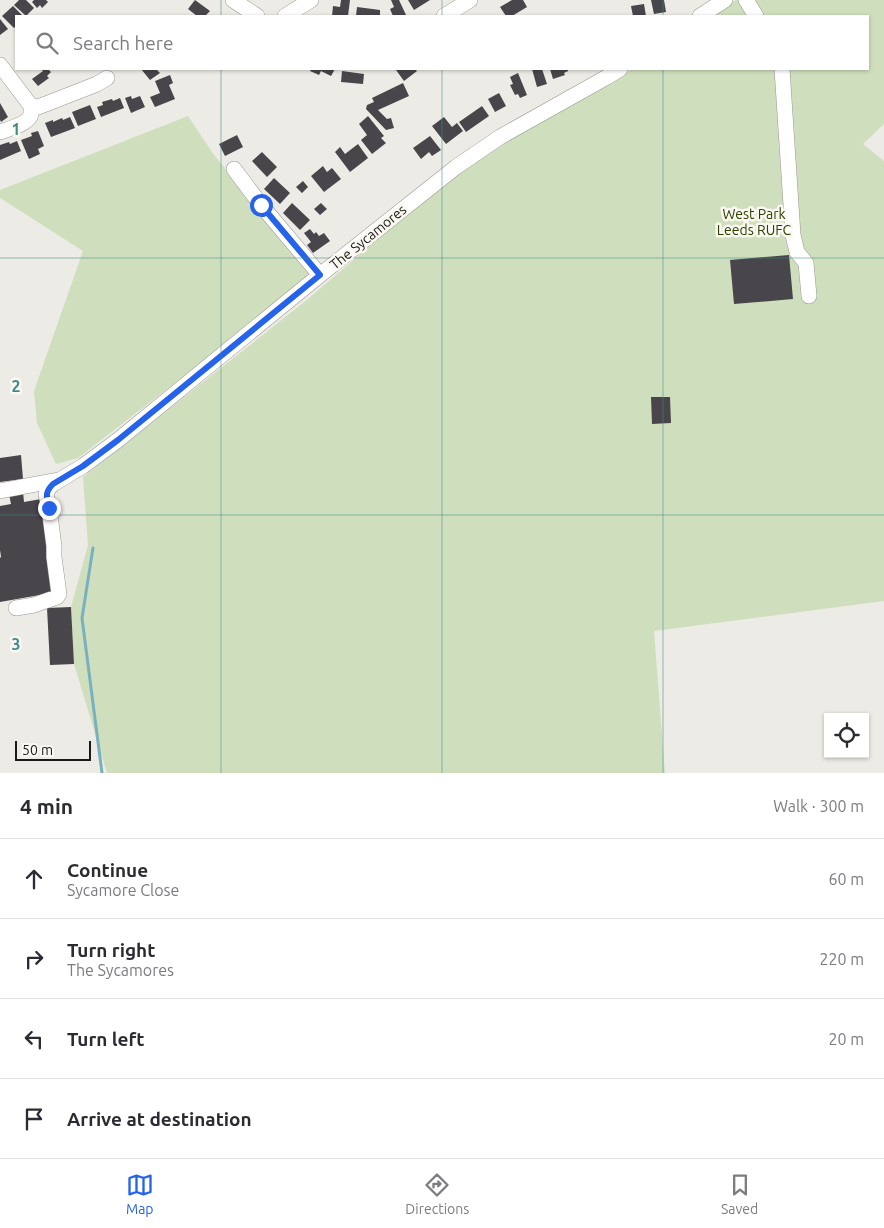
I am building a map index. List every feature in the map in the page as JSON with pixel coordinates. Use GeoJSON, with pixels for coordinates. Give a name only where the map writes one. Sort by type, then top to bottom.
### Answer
{"type":"FeatureCollection","features":[{"type":"Feature","properties":{"kind":"street"},"geometry":{"type":"LineString","coordinates":[[233,0],[256,15]]}},
{"type":"Feature","properties":{"kind":"street"},"geometry":{"type":"LineString","coordinates":[[287,15],[311,0]]}},
{"type":"Feature","properties":{"kind":"street"},"geometry":{"type":"LineString","coordinates":[[446,15],[470,0]]}},
{"type":"Feature","properties":{"kind":"street"},"geometry":{"type":"LineString","coordinates":[[702,15],[725,0]]}},
{"type":"Feature","properties":{"kind":"street"},"geometry":{"type":"LineString","coordinates":[[746,0],[755,15]]}},
{"type":"Feature","properties":{"kind":"street"},"geometry":{"type":"LineString","coordinates":[[0,65],[31,106],[31,114],[28,119],[23,123],[0,132]]}},
{"type":"Feature","properties":{"kind":"street","name":"The Sycamores"},"geometry":{"type":"LineString","coordinates":[[58,480],[83,466],[118,440],[320,275],[464,162],[500,137],[618,70]]}},
{"type":"Feature","properties":{"kind":"street"},"geometry":{"type":"LineString","coordinates":[[782,70],[793,235],[797,252],[806,263],[809,296]]}},
{"type":"Feature","properties":{"kind":"street"},"geometry":{"type":"LineString","coordinates":[[31,106],[51,102],[97,84],[107,78]]}},
{"type":"Feature","properties":{"kind":"street"},"geometry":{"type":"LineString","coordinates":[[234,169],[261,205],[320,275]]}},
{"type":"Feature","properties":{"kind":"street"},"geometry":{"type":"LineString","coordinates":[[0,491],[58,480]]}},
{"type":"Feature","properties":{"kind":"street"},"geometry":{"type":"LineString","coordinates":[[16,608],[57,598],[59,594],[51,517],[46,494],[49,488],[58,480]]}},
{"type":"Feature","properties":{"kind":"green space"},"geometry":{"type":"Polygon","coordinates":[[[736,0],[884,0],[884,124],[863,144],[884,161],[884,601],[654,631],[665,773],[107,773],[74,664],[71,607],[88,545],[83,477],[308,299],[449,178],[489,151],[630,70],[869,70],[869,15],[714,15],[736,0]]]}},
{"type":"Feature","properties":{"kind":"green space"},"geometry":{"type":"Polygon","coordinates":[[[188,116],[214,155],[313,276],[78,458],[56,464],[37,423],[34,391],[83,251],[0,198],[0,190],[188,116]]]}},
{"type":"Feature","properties":{"kind":"building"},"geometry":{"type":"Polygon","coordinates":[[[19,0],[26,0],[34,8],[25,15],[14,5],[19,0]]]}},
{"type":"Feature","properties":{"kind":"building"},"geometry":{"type":"Polygon","coordinates":[[[34,0],[46,0],[48,2],[42,8],[40,5],[37,8],[32,2],[34,0]]]}},
{"type":"Feature","properties":{"kind":"building"},"geometry":{"type":"Polygon","coordinates":[[[195,0],[210,11],[206,15],[196,15],[188,9],[195,0]]]}},
{"type":"Feature","properties":{"kind":"building"},"geometry":{"type":"Polygon","coordinates":[[[341,0],[350,0],[348,15],[332,15],[333,6],[340,7],[341,0]]]}},
{"type":"Feature","properties":{"kind":"building"},"geometry":{"type":"Polygon","coordinates":[[[391,0],[399,0],[406,15],[393,15],[390,9],[394,7],[391,0]]]}},
{"type":"Feature","properties":{"kind":"building"},"geometry":{"type":"Polygon","coordinates":[[[408,0],[430,0],[414,10],[408,0]]]}},
{"type":"Feature","properties":{"kind":"building"},"geometry":{"type":"Polygon","coordinates":[[[512,0],[523,0],[527,7],[514,15],[505,15],[500,7],[512,0]]]}},
{"type":"Feature","properties":{"kind":"building"},"geometry":{"type":"Polygon","coordinates":[[[651,0],[664,0],[666,12],[654,14],[651,0]]]}},
{"type":"Feature","properties":{"kind":"building"},"geometry":{"type":"Polygon","coordinates":[[[644,4],[646,15],[633,15],[631,6],[644,4]]]}},
{"type":"Feature","properties":{"kind":"building"},"geometry":{"type":"Polygon","coordinates":[[[13,6],[22,15],[15,15],[14,28],[2,16],[13,6]]]}},
{"type":"Feature","properties":{"kind":"building"},"geometry":{"type":"Polygon","coordinates":[[[357,7],[380,10],[380,15],[356,15],[357,7]]]}},
{"type":"Feature","properties":{"kind":"building"},"geometry":{"type":"Polygon","coordinates":[[[0,19],[8,29],[0,35],[0,19]]]}},
{"type":"Feature","properties":{"kind":"building"},"geometry":{"type":"Polygon","coordinates":[[[49,70],[51,72],[47,76],[49,78],[38,86],[32,79],[43,71],[49,70]]]}},
{"type":"Feature","properties":{"kind":"building"},"geometry":{"type":"Polygon","coordinates":[[[142,70],[157,70],[160,73],[150,80],[142,70]]]}},
{"type":"Feature","properties":{"kind":"building"},"geometry":{"type":"Polygon","coordinates":[[[334,70],[331,76],[321,71],[319,75],[310,71],[334,70]]]}},
{"type":"Feature","properties":{"kind":"building"},"geometry":{"type":"Polygon","coordinates":[[[396,70],[417,71],[404,81],[396,70]]]}},
{"type":"Feature","properties":{"kind":"building"},"geometry":{"type":"Polygon","coordinates":[[[532,70],[542,70],[547,84],[537,87],[532,70]]]}},
{"type":"Feature","properties":{"kind":"building"},"geometry":{"type":"Polygon","coordinates":[[[550,70],[568,70],[564,73],[565,75],[553,79],[550,70]]]}},
{"type":"Feature","properties":{"kind":"building"},"geometry":{"type":"Polygon","coordinates":[[[342,71],[364,74],[363,84],[341,82],[342,71]]]}},
{"type":"Feature","properties":{"kind":"building"},"geometry":{"type":"Polygon","coordinates":[[[518,73],[527,95],[520,98],[518,94],[515,95],[510,85],[513,84],[510,77],[518,73]]]}},
{"type":"Feature","properties":{"kind":"building"},"geometry":{"type":"Polygon","coordinates":[[[170,75],[173,83],[169,85],[175,99],[155,107],[150,97],[160,93],[155,81],[170,75]]]}},
{"type":"Feature","properties":{"kind":"building"},"geometry":{"type":"Polygon","coordinates":[[[403,83],[409,96],[378,110],[387,119],[391,118],[394,128],[386,130],[366,109],[367,105],[374,102],[372,98],[403,83]]]}},
{"type":"Feature","properties":{"kind":"building"},"geometry":{"type":"Polygon","coordinates":[[[499,93],[506,106],[495,112],[488,99],[499,93]]]}},
{"type":"Feature","properties":{"kind":"building"},"geometry":{"type":"Polygon","coordinates":[[[131,96],[132,99],[140,96],[145,107],[131,113],[125,98],[131,96]]]}},
{"type":"Feature","properties":{"kind":"building"},"geometry":{"type":"Polygon","coordinates":[[[120,98],[124,108],[101,117],[97,107],[103,105],[102,102],[120,98]]]}},
{"type":"Feature","properties":{"kind":"building"},"geometry":{"type":"Polygon","coordinates":[[[0,103],[8,117],[1,122],[0,120],[0,103]]]}},
{"type":"Feature","properties":{"kind":"building"},"geometry":{"type":"Polygon","coordinates":[[[90,105],[96,119],[78,126],[72,112],[90,105]]]}},
{"type":"Feature","properties":{"kind":"building"},"geometry":{"type":"Polygon","coordinates":[[[482,106],[489,116],[466,132],[459,122],[482,106]]]}},
{"type":"Feature","properties":{"kind":"building"},"geometry":{"type":"Polygon","coordinates":[[[368,116],[384,136],[381,138],[386,143],[372,154],[361,140],[367,135],[359,124],[368,116]]]}},
{"type":"Feature","properties":{"kind":"building"},"geometry":{"type":"Polygon","coordinates":[[[70,117],[75,128],[51,137],[45,123],[70,117]]]}},
{"type":"Feature","properties":{"kind":"building"},"geometry":{"type":"Polygon","coordinates":[[[444,117],[452,127],[457,123],[463,131],[446,144],[432,126],[444,117]]]}},
{"type":"Feature","properties":{"kind":"building"},"geometry":{"type":"Polygon","coordinates":[[[38,131],[44,146],[38,149],[40,154],[29,159],[21,140],[32,136],[31,133],[38,131]]]}},
{"type":"Feature","properties":{"kind":"building"},"geometry":{"type":"Polygon","coordinates":[[[237,135],[243,147],[225,156],[219,144],[237,135]]]}},
{"type":"Feature","properties":{"kind":"building"},"geometry":{"type":"Polygon","coordinates":[[[430,136],[441,150],[432,156],[429,152],[421,159],[413,148],[430,136]]]}},
{"type":"Feature","properties":{"kind":"building"},"geometry":{"type":"Polygon","coordinates":[[[17,141],[21,151],[0,160],[0,145],[17,141]]]}},
{"type":"Feature","properties":{"kind":"building"},"geometry":{"type":"Polygon","coordinates":[[[358,144],[368,158],[350,172],[335,152],[340,147],[345,154],[358,144]]]}},
{"type":"Feature","properties":{"kind":"building"},"geometry":{"type":"Polygon","coordinates":[[[262,152],[277,167],[267,177],[252,161],[262,152]]]}},
{"type":"Feature","properties":{"kind":"building"},"geometry":{"type":"Polygon","coordinates":[[[323,166],[327,172],[332,168],[341,179],[324,192],[311,176],[323,166]]]}},
{"type":"Feature","properties":{"kind":"building"},"geometry":{"type":"Polygon","coordinates":[[[274,178],[290,193],[280,204],[264,189],[274,178]]]}},
{"type":"Feature","properties":{"kind":"building"},"geometry":{"type":"Polygon","coordinates":[[[303,181],[308,187],[302,193],[296,187],[303,181]]]}},
{"type":"Feature","properties":{"kind":"building"},"geometry":{"type":"Polygon","coordinates":[[[292,203],[310,220],[300,230],[283,213],[292,203]]]}},
{"type":"Feature","properties":{"kind":"building"},"geometry":{"type":"Polygon","coordinates":[[[321,203],[327,209],[320,215],[314,209],[321,203]]]}},
{"type":"Feature","properties":{"kind":"building"},"geometry":{"type":"Polygon","coordinates":[[[310,229],[319,236],[324,233],[330,241],[313,253],[307,245],[311,242],[304,233],[310,229]]]}},
{"type":"Feature","properties":{"kind":"building","name":"West Park Leeds RUFC"},"geometry":{"type":"Polygon","coordinates":[[[789,255],[793,299],[734,304],[730,260],[789,255]]]}},
{"type":"Feature","properties":{"kind":"building"},"geometry":{"type":"Polygon","coordinates":[[[651,397],[670,397],[671,423],[652,424],[651,397]]]}},
{"type":"Feature","properties":{"kind":"building"},"geometry":{"type":"Polygon","coordinates":[[[21,455],[23,479],[0,482],[0,458],[21,455]]]}},
{"type":"Feature","properties":{"kind":"building"},"geometry":{"type":"Polygon","coordinates":[[[23,492],[24,502],[41,499],[57,592],[0,602],[0,506],[11,504],[9,494],[23,492]]]}},
{"type":"Feature","properties":{"kind":"building"},"geometry":{"type":"Polygon","coordinates":[[[71,607],[74,664],[50,665],[47,608],[71,607]]]}},
{"type":"Feature","properties":{"kind":"waterway"},"geometry":{"type":"LineString","coordinates":[[93,548],[82,618],[102,773]]}},
{"type":"Feature","properties":{"kind":"route"},"geometry":{"type":"LineString","coordinates":[[49,508],[46,494],[53,484],[83,466],[118,440],[320,275],[261,205]]}}]}
